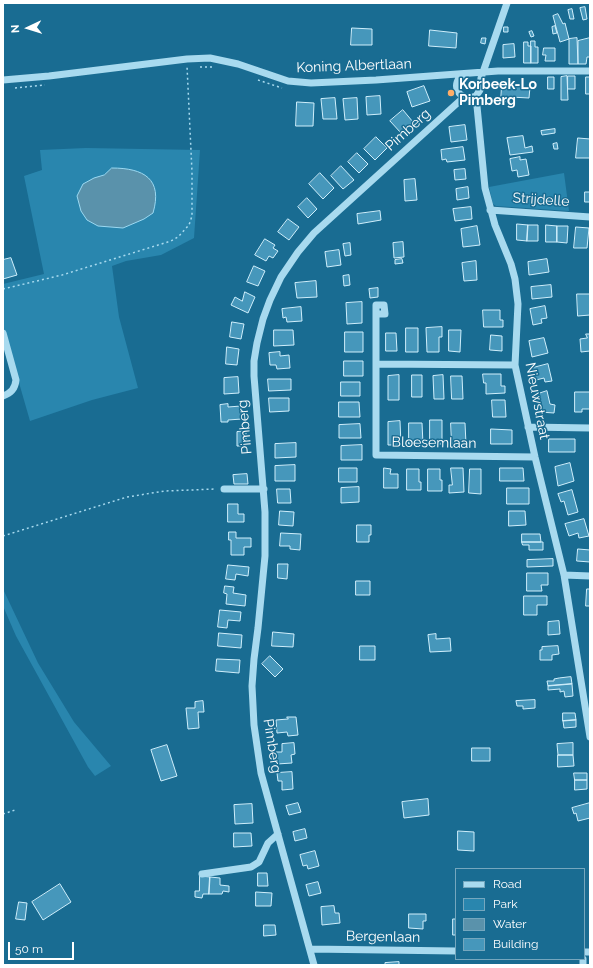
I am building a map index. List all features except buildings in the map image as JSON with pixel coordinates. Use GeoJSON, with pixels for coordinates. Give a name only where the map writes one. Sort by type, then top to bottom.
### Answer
{"type":"FeatureCollection","features":[{"type":"Feature","properties":{"kind":"street","name":"Nieuwstraat"},"geometry":{"type":"LineString","coordinates":[[507,3],[481,78],[480,90],[476,96],[484,184],[495,226],[511,264],[515,279],[518,304],[515,365],[528,427],[564,575],[590,737]]}},
{"type":"Feature","properties":{"kind":"street","name":"Koning Albertlaan"},"geometry":{"type":"LineString","coordinates":[[3,80],[49,76],[187,59],[210,58],[238,64],[283,79],[297,82],[369,80],[516,70],[590,72]]}},
{"type":"Feature","properties":{"kind":"street"},"geometry":{"type":"LineString","coordinates":[[467,74],[459,78],[456,87],[460,94],[464,97],[470,98],[476,96]]}},
{"type":"Feature","properties":{"kind":"street","name":"Pimberg"},"geometry":{"type":"LineString","coordinates":[[314,965],[262,773],[257,750],[252,699],[254,659],[265,556],[264,488],[254,376],[254,361],[257,343],[263,319],[270,300],[281,277],[298,252],[314,233],[464,97]]}},
{"type":"Feature","properties":{"kind":"street","name":"Strijdelle"},"geometry":{"type":"LineString","coordinates":[[490,210],[590,216]]}},
{"type":"Feature","properties":{"kind":"street","name":"Bloesemlaan"},"geometry":{"type":"LineString","coordinates":[[376,314],[385,314],[384,305],[376,305],[376,364],[376,455],[535,457]]}},
{"type":"Feature","properties":{"kind":"street"},"geometry":{"type":"LineString","coordinates":[[3,333],[16,380],[16,386],[13,391],[3,396]]}},
{"type":"Feature","properties":{"kind":"street"},"geometry":{"type":"LineString","coordinates":[[376,364],[515,365]]}},
{"type":"Feature","properties":{"kind":"street"},"geometry":{"type":"LineString","coordinates":[[528,427],[590,428]]}},
{"type":"Feature","properties":{"kind":"street"},"geometry":{"type":"LineString","coordinates":[[224,489],[264,488]]}},
{"type":"Feature","properties":{"kind":"street"},"geometry":{"type":"LineString","coordinates":[[564,575],[590,576]]}},
{"type":"Feature","properties":{"kind":"street"},"geometry":{"type":"LineString","coordinates":[[202,874],[251,867],[259,862],[268,843],[278,834]]}},
{"type":"Feature","properties":{"kind":"street","name":"Bergenlaan"},"geometry":{"type":"LineString","coordinates":[[310,949],[455,951]]}},
{"type":"Feature","properties":{"kind":"path"},"geometry":{"type":"LineString","coordinates":[[3,289],[62,275],[171,241],[186,228],[192,216],[192,172],[187,67]]}},
{"type":"Feature","properties":{"kind":"path"},"geometry":{"type":"LineString","coordinates":[[200,67],[213,67]]}},
{"type":"Feature","properties":{"kind":"path","name":"Koning Albertlaan"},"geometry":{"type":"LineString","coordinates":[[258,80],[280,88],[287,88]]}},
{"type":"Feature","properties":{"kind":"path"},"geometry":{"type":"LineString","coordinates":[[10,88],[49,85]]}},
{"type":"Feature","properties":{"kind":"path"},"geometry":{"type":"LineString","coordinates":[[3,536],[127,497],[165,490],[224,489]]}},
{"type":"Feature","properties":{"kind":"path"},"geometry":{"type":"LineString","coordinates":[[3,814],[15,810]]}},
{"type":"Feature","properties":{"kind":"green space"},"geometry":{"type":"Polygon","coordinates":[[[86,148],[200,150],[194,238],[161,255],[126,261],[112,266],[119,317],[138,388],[92,400],[30,421],[3,327],[3,284],[44,274],[24,176],[42,170],[40,150],[86,148]]]}},
{"type":"Feature","properties":{"kind":"green space"},"geometry":{"type":"Polygon","coordinates":[[[564,173],[569,211],[496,206],[493,204],[489,187],[564,173]]]}},
{"type":"Feature","properties":{"kind":"green space"},"geometry":{"type":"Polygon","coordinates":[[[3,589],[38,663],[74,722],[111,766],[95,776],[88,767],[16,636],[3,606],[3,589]]]}},
{"type":"Feature","properties":{"kind":"water"},"geometry":{"type":"Polygon","coordinates":[[[112,168],[133,170],[142,173],[153,184],[155,192],[153,213],[144,219],[123,228],[98,226],[87,220],[81,211],[77,196],[83,184],[104,175],[112,168]]]}},
{"type":"Feature","properties":{"kind":"place","name":"Korbeek-Lo Pimberg"},"geometry":{"type":"Point","coordinates":[451,93]}}]}
